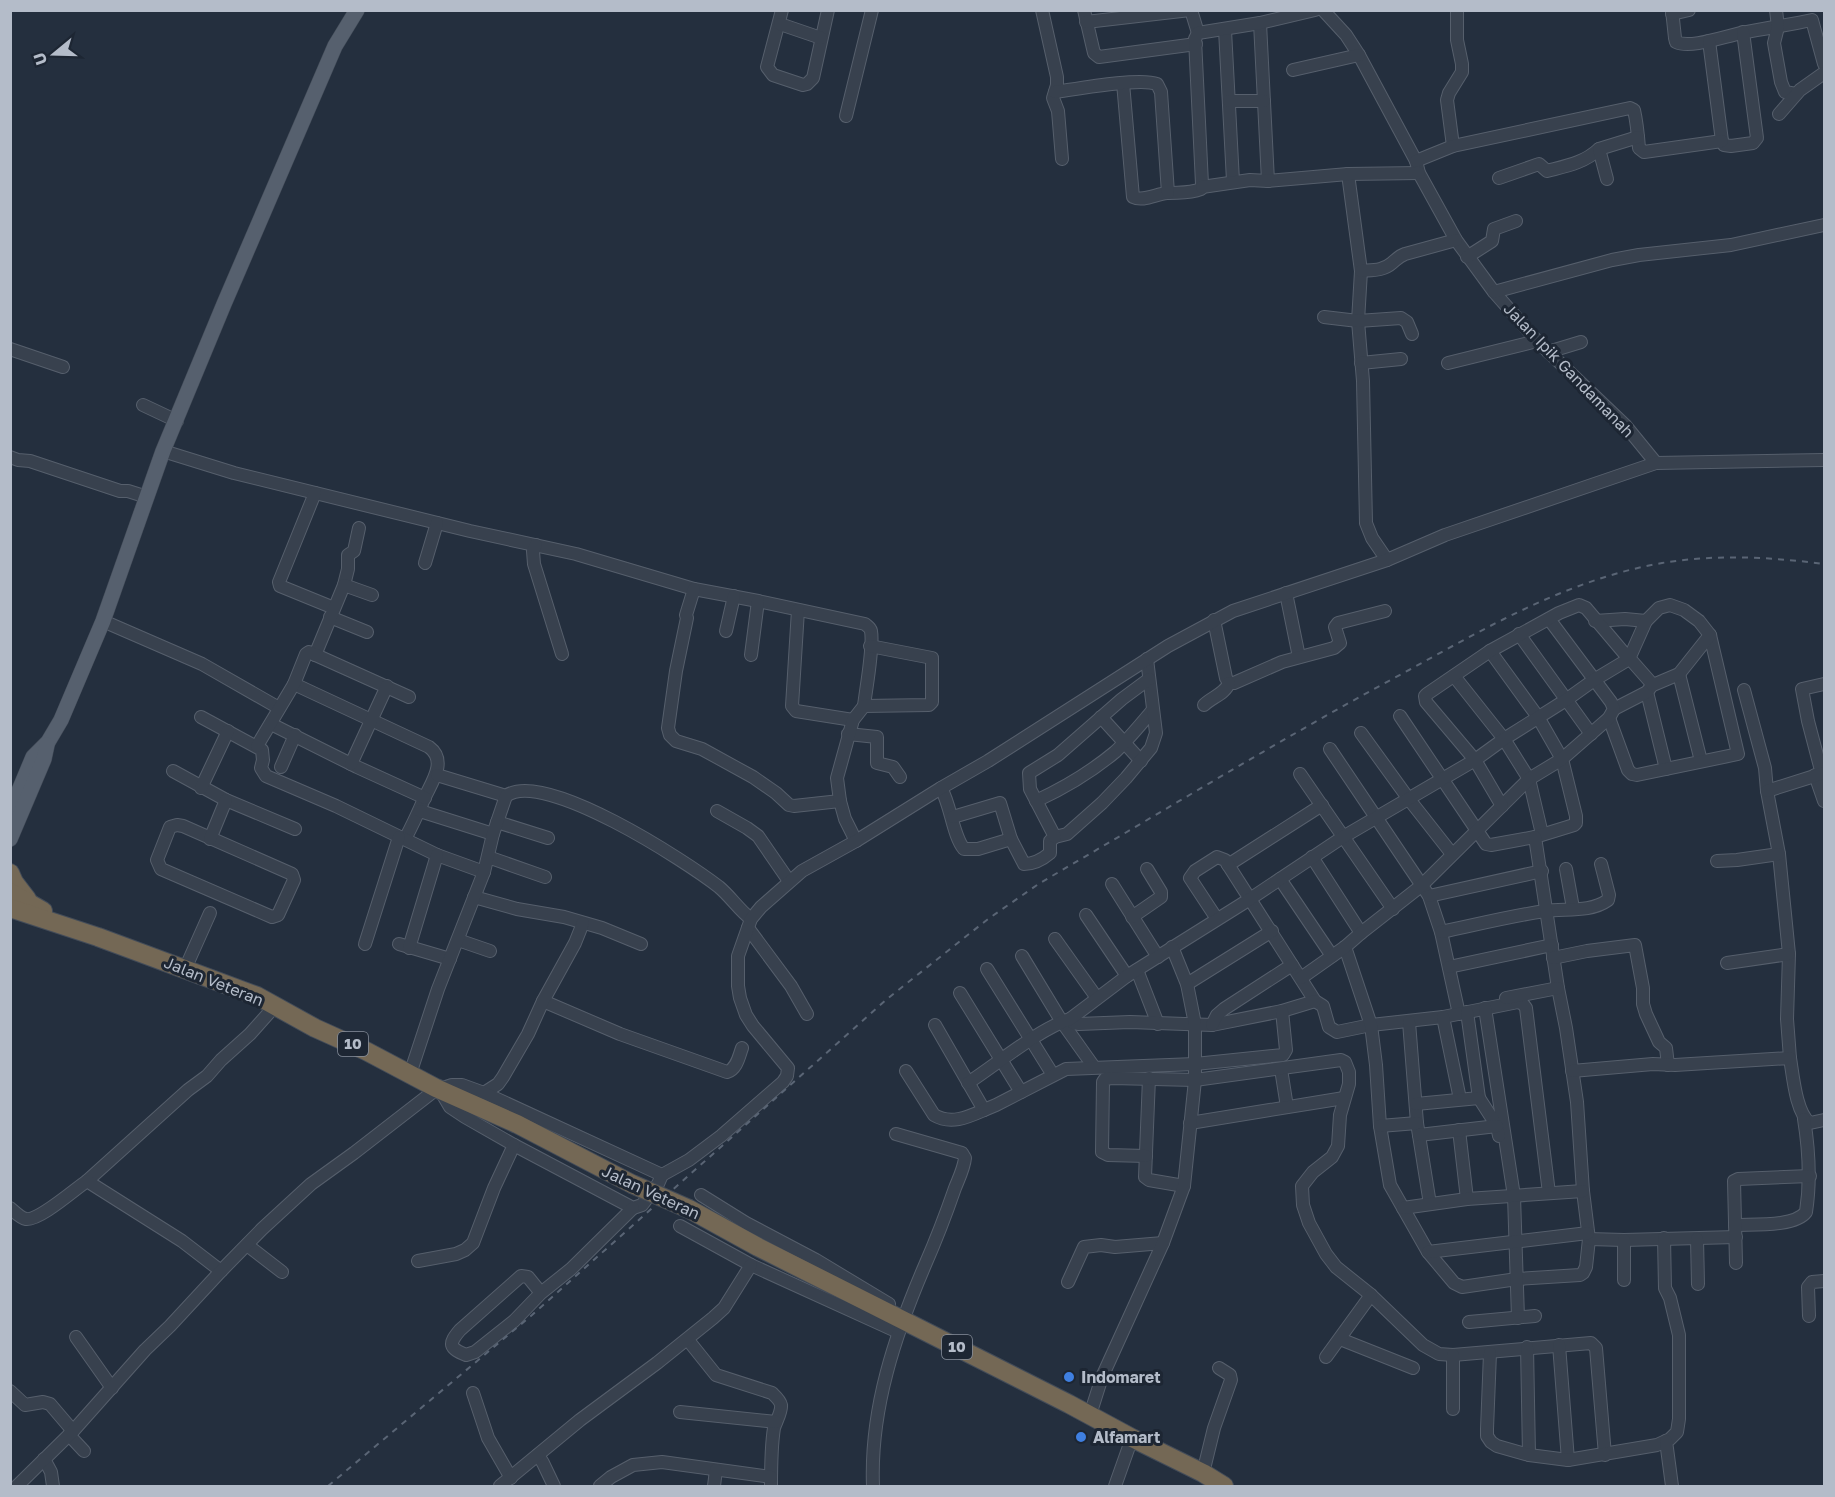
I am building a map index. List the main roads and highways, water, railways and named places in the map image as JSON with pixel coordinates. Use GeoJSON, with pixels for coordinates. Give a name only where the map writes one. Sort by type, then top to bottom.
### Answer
{"type":"FeatureCollection","features":[{"type":"Feature","properties":{"kind":"highway"},"geometry":{"type":"LineString","coordinates":[[10,873],[14,882],[15,905]]}},
{"type":"Feature","properties":{"kind":"highway","name":"Jalan Veteran"},"geometry":{"type":"LineString","coordinates":[[15,905],[241,990],[440,1089],[517,1124],[632,1184],[695,1202],[759,1247],[901,1322],[1203,1473],[1223,1486]]}},
{"type":"Feature","properties":{"kind":"main road"},"geometry":{"type":"LineString","coordinates":[[10,812],[33,757],[48,742],[61,720],[103,621],[164,451],[224,304],[335,46],[357,10]]}},
{"type":"Feature","properties":{"kind":"main road"},"geometry":{"type":"LineString","coordinates":[[10,839],[44,759],[48,742]]}},
{"type":"Feature","properties":{"kind":"railway"},"geometry":{"type":"LineString","coordinates":[[328,1486],[532,1315],[887,999],[988,919],[1040,883],[1362,695],[1500,621],[1563,592],[1628,570],[1682,560],[1743,558],[1824,564]]}},
{"type":"Feature","properties":{"kind":"place","name":"Indomaret"},"geometry":{"type":"Point","coordinates":[1069,1377]}},
{"type":"Feature","properties":{"kind":"place","name":"Alfamart"},"geometry":{"type":"Point","coordinates":[1081,1437]}}]}
